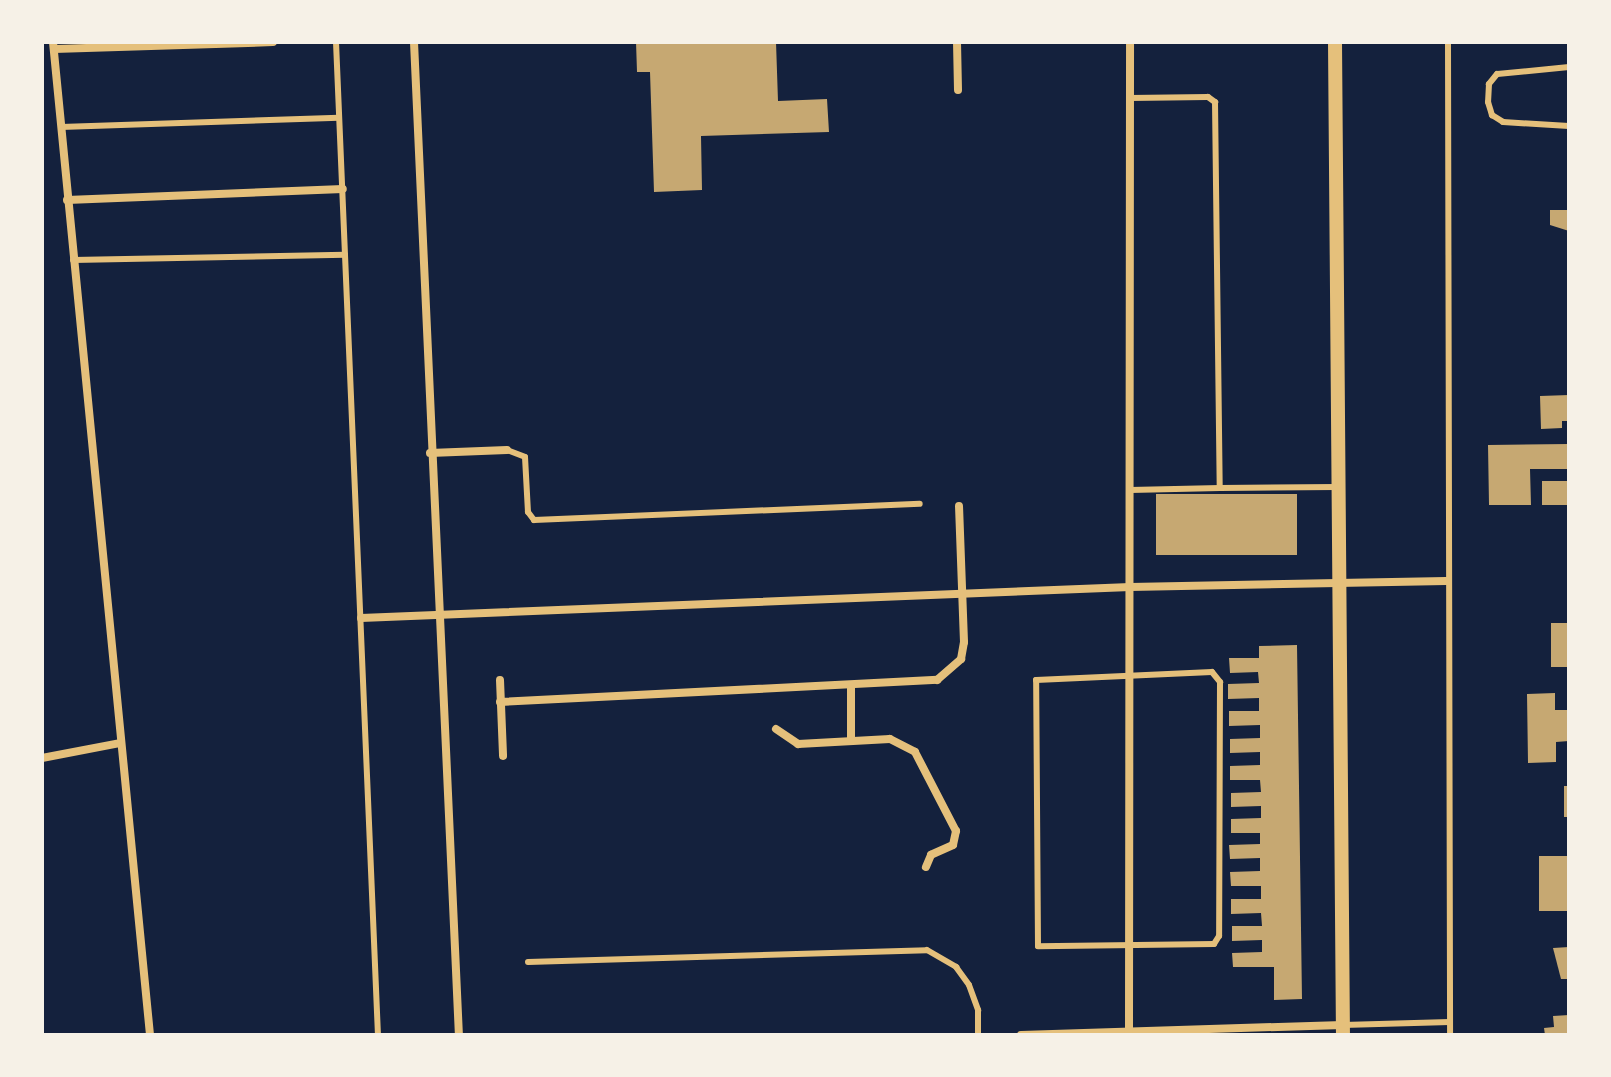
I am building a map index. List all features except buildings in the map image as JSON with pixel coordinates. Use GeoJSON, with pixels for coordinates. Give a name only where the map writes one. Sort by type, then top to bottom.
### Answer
{"type":"FeatureCollection","features":[{"type":"Feature","properties":{"kind":"street"},"geometry":{"type":"LineString","coordinates":[[150,1035],[53,46],[273,42]]}},
{"type":"Feature","properties":{"kind":"street"},"geometry":{"type":"LineString","coordinates":[[414,42],[436,614],[459,1035]]}},
{"type":"Feature","properties":{"kind":"street"},"geometry":{"type":"LineString","coordinates":[[957,42],[958,90]]}},
{"type":"Feature","properties":{"kind":"street"},"geometry":{"type":"LineString","coordinates":[[1129,1033],[1130,42]]}},
{"type":"Feature","properties":{"kind":"street"},"geometry":{"type":"LineString","coordinates":[[1021,1035],[1343,1030],[1335,42]]}},
{"type":"Feature","properties":{"kind":"street"},"geometry":{"type":"LineString","coordinates":[[67,200],[343,189]]}},
{"type":"Feature","properties":{"kind":"street"},"geometry":{"type":"LineString","coordinates":[[430,453],[507,450]]}},
{"type":"Feature","properties":{"kind":"street"},"geometry":{"type":"LineString","coordinates":[[500,702],[937,680],[952,671],[964,642],[959,506]]}},
{"type":"Feature","properties":{"kind":"street"},"geometry":{"type":"LineString","coordinates":[[361,618],[1130,587],[1446,581]]}},
{"type":"Feature","properties":{"kind":"street"},"geometry":{"type":"LineString","coordinates":[[500,680],[503,756]]}},
{"type":"Feature","properties":{"kind":"street"},"geometry":{"type":"LineString","coordinates":[[851,686],[851,741]]}},
{"type":"Feature","properties":{"kind":"street"},"geometry":{"type":"LineString","coordinates":[[776,729],[798,744],[890,739],[915,752],[956,831],[953,845],[931,855],[926,867]]}},
{"type":"Feature","properties":{"kind":"street"},"geometry":{"type":"LineString","coordinates":[[42,758],[120,743]]}},
{"type":"Feature","properties":{"kind":"lane"},"geometry":{"type":"LineString","coordinates":[[336,42],[378,1035]]}},
{"type":"Feature","properties":{"kind":"lane"},"geometry":{"type":"LineString","coordinates":[[1448,42],[1446,581],[1450,1035]]}},
{"type":"Feature","properties":{"kind":"lane"},"geometry":{"type":"LineString","coordinates":[[1569,67],[1497,74],[1489,84],[1488,102],[1492,115],[1503,122],[1569,126]]}},
{"type":"Feature","properties":{"kind":"lane"},"geometry":{"type":"LineString","coordinates":[[1130,98],[1208,97],[1215,102],[1220,488]]}},
{"type":"Feature","properties":{"kind":"lane"},"geometry":{"type":"LineString","coordinates":[[61,127],[339,118]]}},
{"type":"Feature","properties":{"kind":"lane"},"geometry":{"type":"LineString","coordinates":[[73,260],[345,255]]}},
{"type":"Feature","properties":{"kind":"lane"},"geometry":{"type":"LineString","coordinates":[[507,450],[525,457],[528,512],[534,520],[920,504]]}},
{"type":"Feature","properties":{"kind":"lane"},"geometry":{"type":"LineString","coordinates":[[1130,490],[1338,487]]}},
{"type":"Feature","properties":{"kind":"lane"},"geometry":{"type":"LineString","coordinates":[[1212,672],[1220,682],[1219,936],[1214,944],[1130,945],[1042,947],[1036,942],[1035,684],[1041,677],[1212,672]]}},
{"type":"Feature","properties":{"kind":"lane"},"geometry":{"type":"LineString","coordinates":[[528,962],[927,950],[956,967],[969,985],[978,1035]]}},
{"type":"Feature","properties":{"kind":"lane"},"geometry":{"type":"LineString","coordinates":[[1343,1030],[1450,1022]]}}]}
